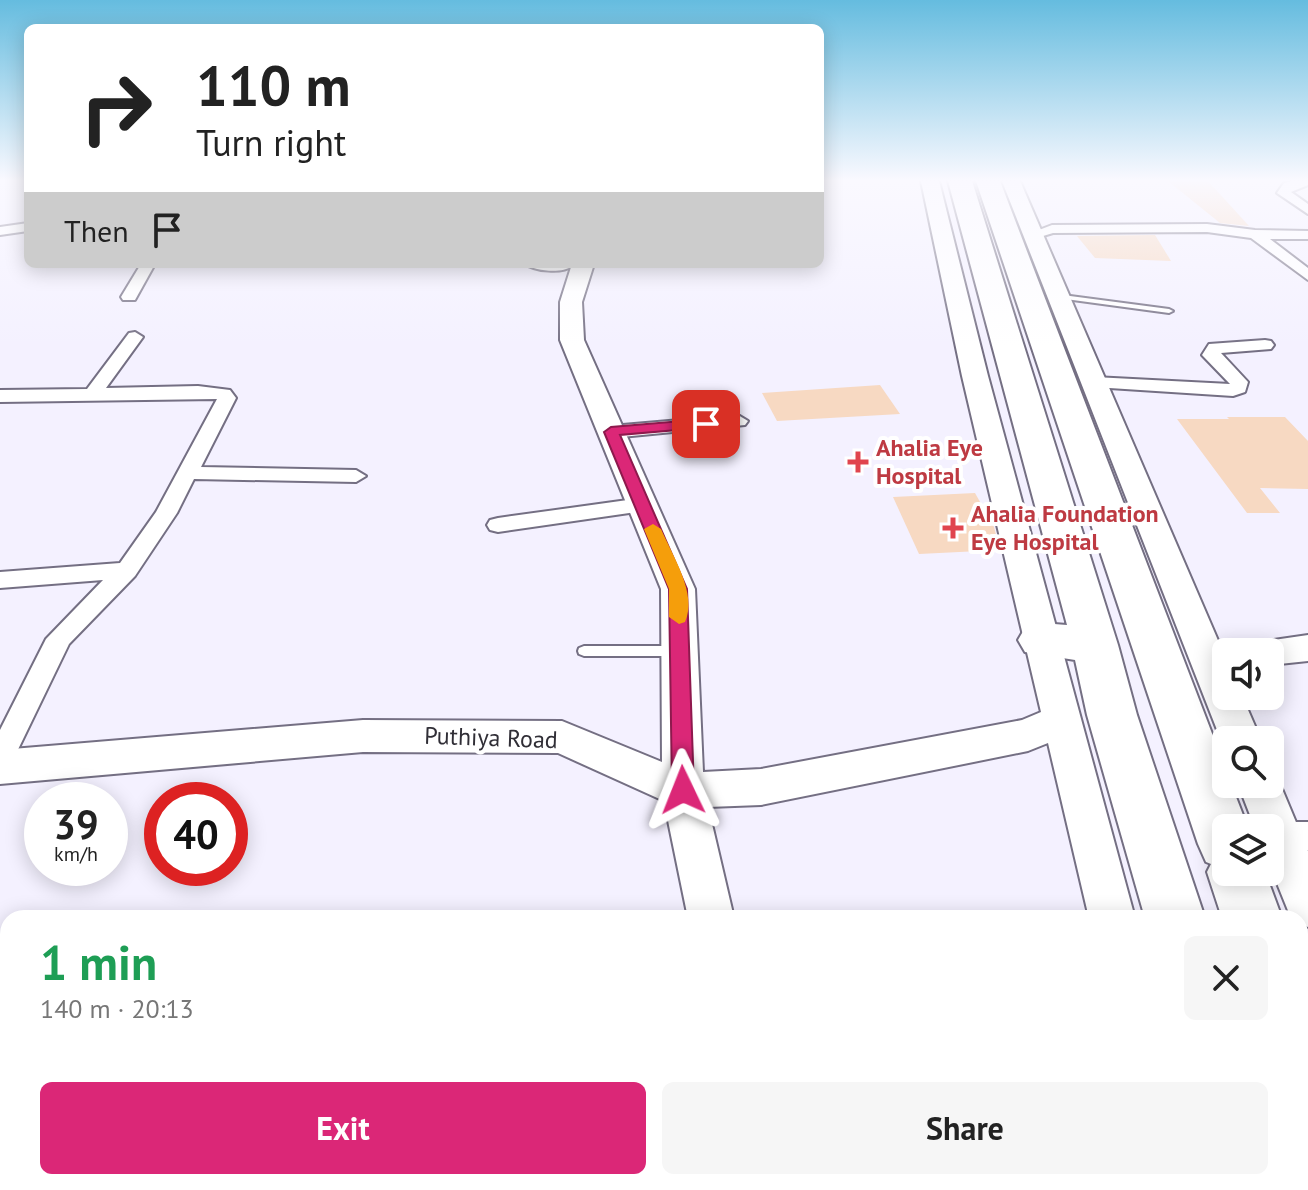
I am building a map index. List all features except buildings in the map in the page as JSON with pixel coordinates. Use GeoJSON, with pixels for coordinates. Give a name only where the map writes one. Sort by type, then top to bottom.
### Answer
{"type":"FeatureCollection","features":[{"type":"Feature","properties":{"kind":"highway"},"geometry":{"type":"LineString","coordinates":[[995,237],[1112,715],[1173,910]]}},
{"type":"Feature","properties":{"kind":"highway"},"geometry":{"type":"LineString","coordinates":[[1002,237],[1161,658],[1216,814]]}},
{"type":"Feature","properties":{"kind":"highway"},"geometry":{"type":"LineString","coordinates":[[1041,640],[1095,645]]}},
{"type":"Feature","properties":{"kind":"highway"},"geometry":{"type":"LineString","coordinates":[[1241,886],[1249,910]]}},
{"type":"Feature","properties":{"kind":"street"},"geometry":{"type":"LineString","coordinates":[[943,237],[1060,720],[1110,910]]}},
{"type":"Feature","properties":{"kind":"street"},"geometry":{"type":"LineString","coordinates":[[1034,237],[1094,382],[1212,648]]}},
{"type":"Feature","properties":{"kind":"street"},"geometry":{"type":"LineString","coordinates":[[1258,237],[1308,275]]}},
{"type":"Feature","properties":{"kind":"street"},"geometry":{"type":"LineString","coordinates":[[129,297],[146,268]]}},
{"type":"Feature","properties":{"kind":"street"},"geometry":{"type":"LineString","coordinates":[[574,268],[572,340],[678,589],[683,790],[709,910]]}},
{"type":"Feature","properties":{"kind":"street"},"geometry":{"type":"LineString","coordinates":[[92,394],[135,337]]}},
{"type":"Feature","properties":{"kind":"street"},"geometry":{"type":"LineString","coordinates":[[1094,382],[1233,390],[1239,388],[1239,382],[1211,355],[1215,348],[1222,345],[1265,345]]}},
{"type":"Feature","properties":{"kind":"street"},"geometry":{"type":"LineString","coordinates":[[0,396],[223,394],[227,398],[166,513],[127,570],[59,639],[0,758]]}},
{"type":"Feature","properties":{"kind":"street"},"geometry":{"type":"LineString","coordinates":[[611,432],[738,421]]}},
{"type":"Feature","properties":{"kind":"street"},"geometry":{"type":"LineString","coordinates":[[188,473],[356,476]]}},
{"type":"Feature","properties":{"kind":"street"},"geometry":{"type":"LineString","coordinates":[[498,525],[642,505]]}},
{"type":"Feature","properties":{"kind":"street"},"geometry":{"type":"LineString","coordinates":[[0,580],[127,570]]}},
{"type":"Feature","properties":{"kind":"street"},"geometry":{"type":"LineString","coordinates":[[1284,650],[1308,648]]}},
{"type":"Feature","properties":{"kind":"street"},"geometry":{"type":"LineString","coordinates":[[1161,658],[1212,657]]}},
{"type":"Feature","properties":{"kind":"street","name":"Puthiya Road"},"geometry":{"type":"LineString","coordinates":[[0,767],[363,736],[562,737],[683,790],[761,787],[1028,735],[1060,720]]}},
{"type":"Feature","properties":{"kind":"street"},"geometry":{"type":"LineString","coordinates":[[1268,798],[1294,836],[1308,905]]}},
{"type":"Feature","properties":{"kind":"lane"},"geometry":{"type":"LineString","coordinates":[[1058,296],[1169,311]]}},
{"type":"Feature","properties":{"kind":"lane"},"geometry":{"type":"LineString","coordinates":[[584,651],[679,651]]}},
{"type":"Feature","properties":{"kind":"slow traffic"},"geometry":{"type":"LineString","coordinates":[[653,529],[678,589],[679,617]]}},
{"type":"Feature","properties":{"kind":"place","name":"Ahalia Eye Hospital"},"geometry":{"type":"Point","coordinates":[858,462]}},
{"type":"Feature","properties":{"kind":"place","name":"Ahalia Foundation Eye Hospital"},"geometry":{"type":"Point","coordinates":[953,528]}},
{"type":"Feature","properties":{"kind":"route"},"geometry":{"type":"LineString","coordinates":[[683,790],[678,589],[611,432],[706,424]]}}]}
